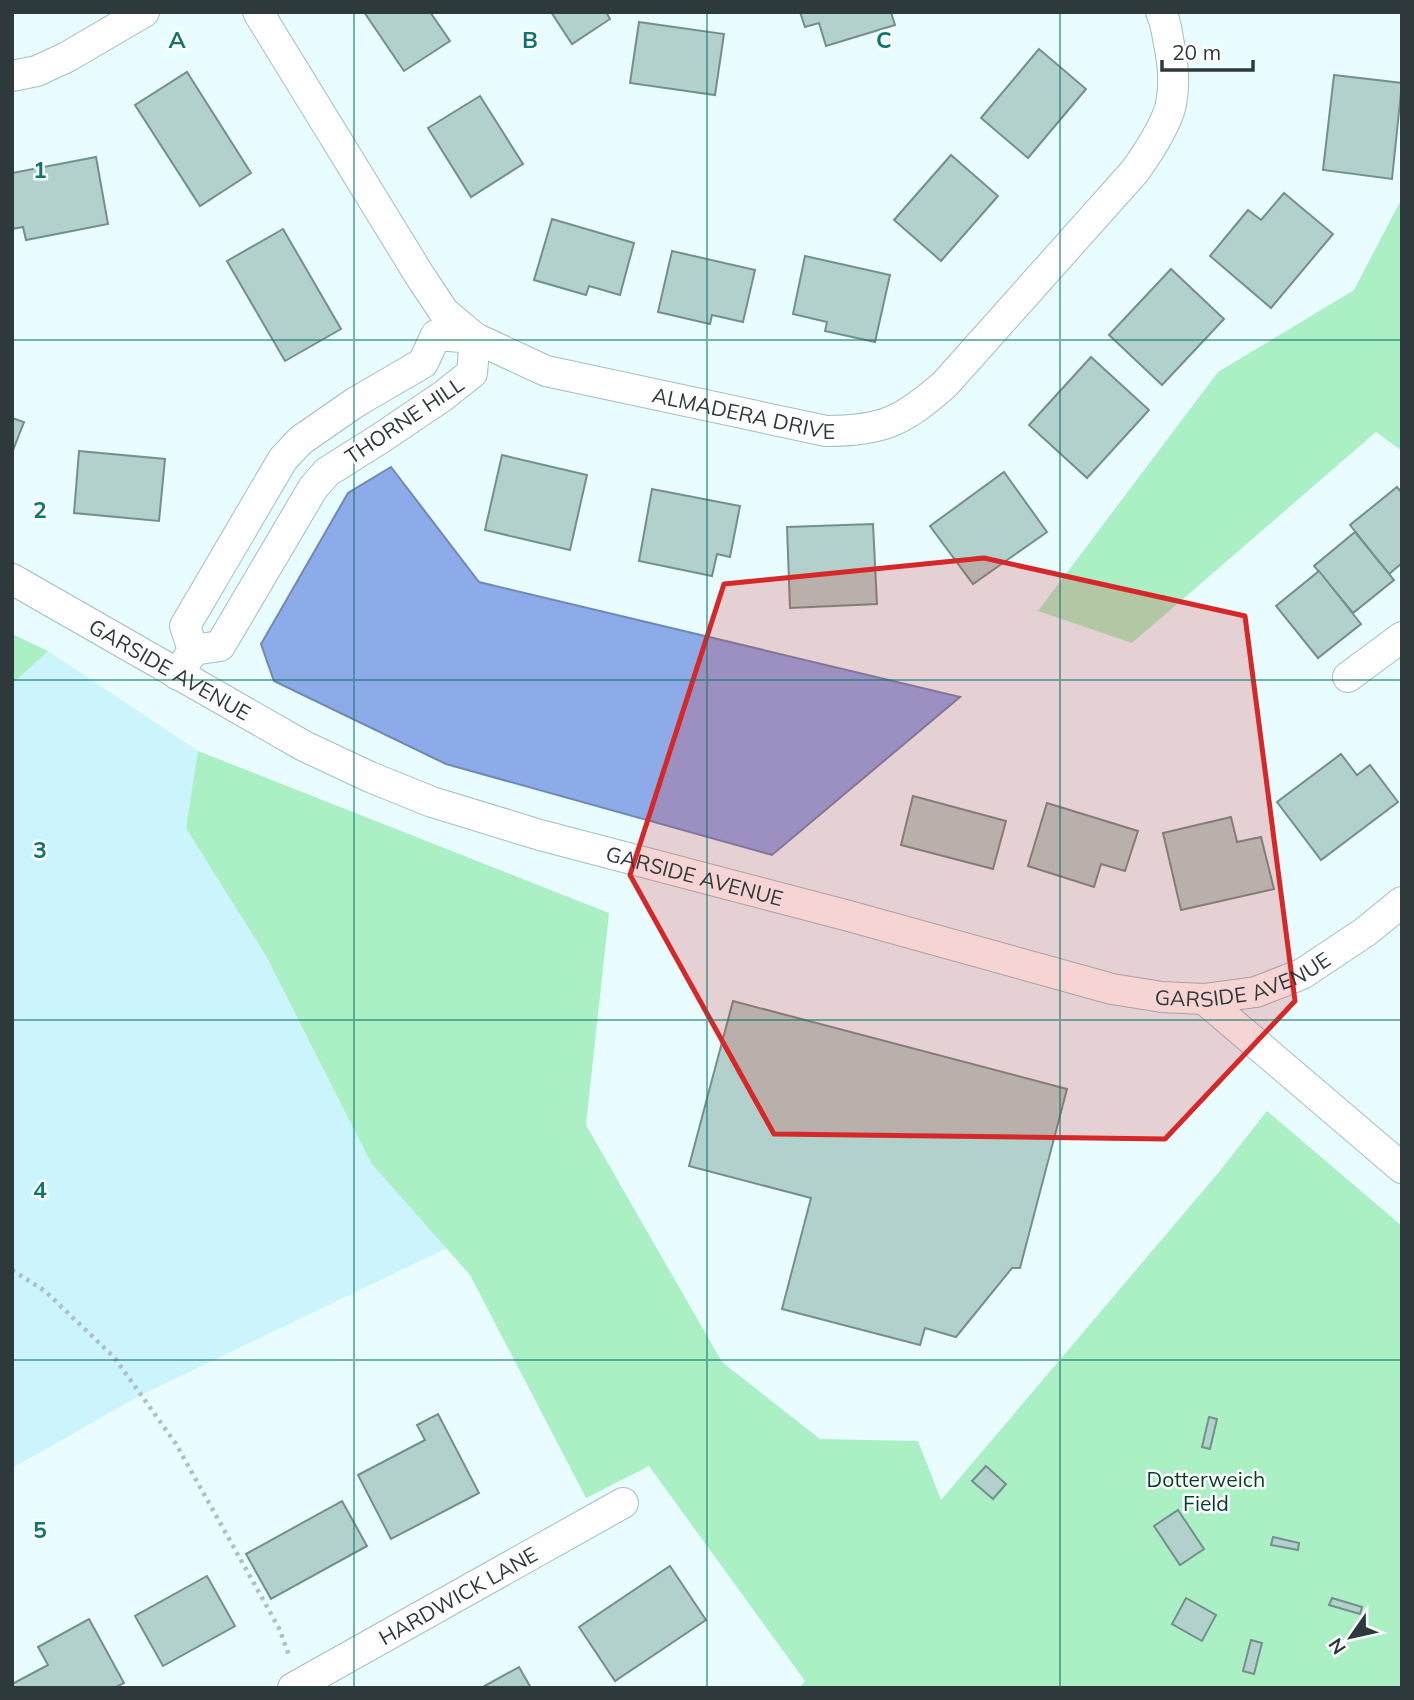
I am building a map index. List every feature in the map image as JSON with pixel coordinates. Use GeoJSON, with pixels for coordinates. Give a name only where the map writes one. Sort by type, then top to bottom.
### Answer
{"type":"FeatureCollection","features":[{"type":"Feature","properties":{"kind":"street"},"geometry":{"type":"LineString","coordinates":[[12,76],[37,71],[67,57],[144,12]]}},
{"type":"Feature","properties":{"kind":"street","name":"ALMADERA DRIVE"},"geometry":{"type":"LineString","coordinates":[[258,12],[420,276],[444,312],[475,338],[546,371],[826,431],[877,427],[903,417],[923,403],[945,384],[1135,171],[1152,146],[1171,106],[1173,80],[1170,50],[1161,12]]}},
{"type":"Feature","properties":{"kind":"street","name":"THORNE HILL"},"geometry":{"type":"LineString","coordinates":[[436,335],[475,338],[472,373],[443,396],[327,472],[313,488],[220,646],[186,662],[184,626],[283,459],[301,440],[356,402],[423,363],[436,335]]}},
{"type":"Feature","properties":{"kind":"street","name":"GARSIDE AVENUE"},"geometry":{"type":"LineString","coordinates":[[12,579],[186,662],[304,746],[370,777],[444,806],[541,835],[1112,989],[1162,997],[1204,999],[1256,992],[1301,974],[1364,932],[1402,902]]}},
{"type":"Feature","properties":{"kind":"street"},"geometry":{"type":"LineString","coordinates":[[1348,677],[1402,637]]}},
{"type":"Feature","properties":{"kind":"street"},"geometry":{"type":"LineString","coordinates":[[1204,999],[1402,1168]]}},
{"type":"Feature","properties":{"kind":"street","name":"HARDWICK LANE"},"geometry":{"type":"LineString","coordinates":[[298,1687],[623,1503]]}},
{"type":"Feature","properties":{"kind":"path"},"geometry":{"type":"LineString","coordinates":[[12,1270],[46,1291],[114,1357],[176,1444],[280,1630],[298,1687]]}},
{"type":"Feature","properties":{"kind":"highlighted area"},"geometry":{"type":"Polygon","coordinates":[[[984,558],[1245,616],[1295,1001],[1165,1139],[774,1134],[630,875],[724,584],[984,558]]]}},
{"type":"Feature","properties":{"kind":"shaded area"},"geometry":{"type":"Polygon","coordinates":[[[48,651],[198,751],[187,828],[266,956],[371,1163],[447,1248],[141,1395],[12,1468],[12,684],[48,651]]]}},
{"type":"Feature","properties":{"kind":"green space"},"geometry":{"type":"Polygon","coordinates":[[[1402,198],[1402,451],[1376,432],[1132,643],[1038,611],[1218,372],[1354,290],[1402,198]]]}},
{"type":"Feature","properties":{"kind":"green space"},"geometry":{"type":"Polygon","coordinates":[[[12,634],[48,651],[12,684],[12,634]]]}},
{"type":"Feature","properties":{"kind":"green space","name":"Dotterweich Field"},"geometry":{"type":"Polygon","coordinates":[[[198,751],[609,913],[586,1125],[722,1362],[820,1439],[918,1441],[941,1500],[1219,1172],[1267,1111],[1402,1226],[1402,1688],[799,1688],[805,1681],[649,1466],[586,1498],[470,1275],[371,1163],[266,956],[186,828],[198,751]]]}},
{"type":"Feature","properties":{"kind":"water"},"geometry":{"type":"Polygon","coordinates":[[[391,467],[479,582],[960,697],[772,855],[446,764],[274,681],[261,644],[348,493],[391,467]]]}},
{"type":"Feature","properties":{"kind":"building"},"geometry":{"type":"Polygon","coordinates":[[[364,12],[430,12],[450,41],[404,71],[364,12]]]}},
{"type":"Feature","properties":{"kind":"building"},"geometry":{"type":"Polygon","coordinates":[[[551,12],[606,12],[610,19],[572,44],[551,12]]]}},
{"type":"Feature","properties":{"kind":"building"},"geometry":{"type":"Polygon","coordinates":[[[800,12],[891,12],[895,25],[826,46],[819,23],[805,27],[800,12]]]}},
{"type":"Feature","properties":{"kind":"building"},"geometry":{"type":"Polygon","coordinates":[[[639,22],[724,34],[715,95],[630,83],[639,22]]]}},
{"type":"Feature","properties":{"kind":"building"},"geometry":{"type":"Polygon","coordinates":[[[1039,49],[1086,89],[1028,158],[981,118],[1039,49]]]}},
{"type":"Feature","properties":{"kind":"building"},"geometry":{"type":"Polygon","coordinates":[[[187,72],[251,173],[200,206],[135,105],[187,72]]]}},
{"type":"Feature","properties":{"kind":"building"},"geometry":{"type":"Polygon","coordinates":[[[1334,75],[1402,83],[1392,179],[1323,170],[1334,75]]]}},
{"type":"Feature","properties":{"kind":"building"},"geometry":{"type":"Polygon","coordinates":[[[480,96],[523,164],[471,197],[428,128],[480,96]]]}},
{"type":"Feature","properties":{"kind":"building"},"geometry":{"type":"Polygon","coordinates":[[[951,155],[998,196],[941,261],[894,220],[951,155]]]}},
{"type":"Feature","properties":{"kind":"building"},"geometry":{"type":"Polygon","coordinates":[[[96,157],[108,224],[26,240],[23,227],[12,229],[12,173],[96,157]]]}},
{"type":"Feature","properties":{"kind":"building"},"geometry":{"type":"Polygon","coordinates":[[[1284,193],[1333,234],[1271,308],[1210,256],[1248,210],[1261,220],[1284,193]]]}},
{"type":"Feature","properties":{"kind":"building"},"geometry":{"type":"Polygon","coordinates":[[[552,219],[634,243],[620,295],[589,286],[586,295],[534,280],[552,219]]]}},
{"type":"Feature","properties":{"kind":"building"},"geometry":{"type":"Polygon","coordinates":[[[283,229],[341,329],[285,361],[227,261],[283,229]]]}},
{"type":"Feature","properties":{"kind":"building"},"geometry":{"type":"Polygon","coordinates":[[[672,251],[755,270],[743,322],[712,315],[710,324],[658,312],[672,251]]]}},
{"type":"Feature","properties":{"kind":"building"},"geometry":{"type":"Polygon","coordinates":[[[805,256],[890,275],[875,342],[825,331],[827,322],[793,314],[805,256]]]}},
{"type":"Feature","properties":{"kind":"building"},"geometry":{"type":"Polygon","coordinates":[[[1171,269],[1224,319],[1162,385],[1109,335],[1171,269]]]}},
{"type":"Feature","properties":{"kind":"building"},"geometry":{"type":"Polygon","coordinates":[[[1091,357],[1149,410],[1087,478],[1029,425],[1091,357]]]}},
{"type":"Feature","properties":{"kind":"building"},"geometry":{"type":"Polygon","coordinates":[[[12,418],[24,422],[12,453],[12,418]]]}},
{"type":"Feature","properties":{"kind":"building"},"geometry":{"type":"Polygon","coordinates":[[[79,451],[165,459],[159,521],[74,513],[79,451]]]}},
{"type":"Feature","properties":{"kind":"building"},"geometry":{"type":"Polygon","coordinates":[[[502,455],[587,475],[570,550],[485,530],[502,455]]]}},
{"type":"Feature","properties":{"kind":"building"},"geometry":{"type":"Polygon","coordinates":[[[1004,472],[1047,532],[973,584],[930,526],[1004,472]]]}},
{"type":"Feature","properties":{"kind":"building"},"geometry":{"type":"Polygon","coordinates":[[[1397,487],[1402,493],[1402,563],[1389,574],[1350,525],[1397,487]]]}},
{"type":"Feature","properties":{"kind":"building"},"geometry":{"type":"Polygon","coordinates":[[[652,489],[740,506],[730,557],[717,554],[712,576],[639,561],[652,489]]]}},
{"type":"Feature","properties":{"kind":"building"},"geometry":{"type":"Polygon","coordinates":[[[873,524],[877,604],[790,608],[787,527],[873,524]]]}},
{"type":"Feature","properties":{"kind":"building"},"geometry":{"type":"Polygon","coordinates":[[[1355,532],[1394,580],[1353,613],[1314,566],[1355,532]]]}},
{"type":"Feature","properties":{"kind":"building"},"geometry":{"type":"Polygon","coordinates":[[[1319,571],[1361,624],[1318,658],[1276,606],[1319,571]]]}},
{"type":"Feature","properties":{"kind":"building"},"geometry":{"type":"Polygon","coordinates":[[[1341,754],[1357,775],[1370,765],[1398,802],[1321,860],[1277,802],[1341,754]]]}},
{"type":"Feature","properties":{"kind":"building"},"geometry":{"type":"Polygon","coordinates":[[[913,796],[1006,821],[993,869],[901,845],[913,796]]]}},
{"type":"Feature","properties":{"kind":"building"},"geometry":{"type":"Polygon","coordinates":[[[1047,803],[1138,831],[1125,871],[1101,864],[1094,887],[1028,866],[1047,803]]]}},
{"type":"Feature","properties":{"kind":"building"},"geometry":{"type":"Polygon","coordinates":[[[1231,817],[1237,842],[1261,837],[1274,889],[1181,910],[1163,833],[1231,817]]]}},
{"type":"Feature","properties":{"kind":"building"},"geometry":{"type":"Polygon","coordinates":[[[733,1001],[1067,1089],[1020,1268],[1012,1268],[956,1337],[925,1328],[920,1345],[782,1309],[811,1198],[689,1166],[733,1001]]]}},
{"type":"Feature","properties":{"kind":"building"},"geometry":{"type":"Polygon","coordinates":[[[438,1414],[479,1493],[391,1539],[358,1475],[425,1440],[417,1425],[438,1414]]]}},
{"type":"Feature","properties":{"kind":"building"},"geometry":{"type":"Polygon","coordinates":[[[1209,1417],[1217,1419],[1210,1449],[1202,1447],[1209,1417]]]}},
{"type":"Feature","properties":{"kind":"building"},"geometry":{"type":"Polygon","coordinates":[[[986,1466],[1006,1484],[993,1499],[972,1481],[986,1466]]]}},
{"type":"Feature","properties":{"kind":"building"},"geometry":{"type":"Polygon","coordinates":[[[342,1501],[367,1546],[271,1599],[246,1554],[342,1501]]]}},
{"type":"Feature","properties":{"kind":"building"},"geometry":{"type":"Polygon","coordinates":[[[1178,1510],[1204,1549],[1180,1565],[1154,1526],[1178,1510]]]}},
{"type":"Feature","properties":{"kind":"building"},"geometry":{"type":"Polygon","coordinates":[[[1273,1537],[1299,1543],[1298,1550],[1271,1545],[1273,1537]]]}},
{"type":"Feature","properties":{"kind":"building"},"geometry":{"type":"Polygon","coordinates":[[[670,1566],[706,1620],[615,1681],[579,1627],[670,1566]]]}},
{"type":"Feature","properties":{"kind":"building"},"geometry":{"type":"Polygon","coordinates":[[[207,1576],[235,1626],[163,1666],[135,1616],[207,1576]]]}},
{"type":"Feature","properties":{"kind":"building"},"geometry":{"type":"Polygon","coordinates":[[[1186,1598],[1216,1615],[1202,1641],[1172,1624],[1186,1598]]]}},
{"type":"Feature","properties":{"kind":"building"},"geometry":{"type":"Polygon","coordinates":[[[1332,1598],[1362,1607],[1360,1614],[1329,1605],[1332,1598]]]}},
{"type":"Feature","properties":{"kind":"building"},"geometry":{"type":"Polygon","coordinates":[[[89,1619],[124,1683],[114,1688],[13,1688],[12,1684],[48,1665],[38,1647],[89,1619]]]}},
{"type":"Feature","properties":{"kind":"building"},"geometry":{"type":"Polygon","coordinates":[[[1251,1640],[1262,1643],[1254,1674],[1243,1671],[1251,1640]]]}},
{"type":"Feature","properties":{"kind":"building"},"geometry":{"type":"Polygon","coordinates":[[[519,1667],[531,1688],[481,1688],[519,1667]]]}}]}
